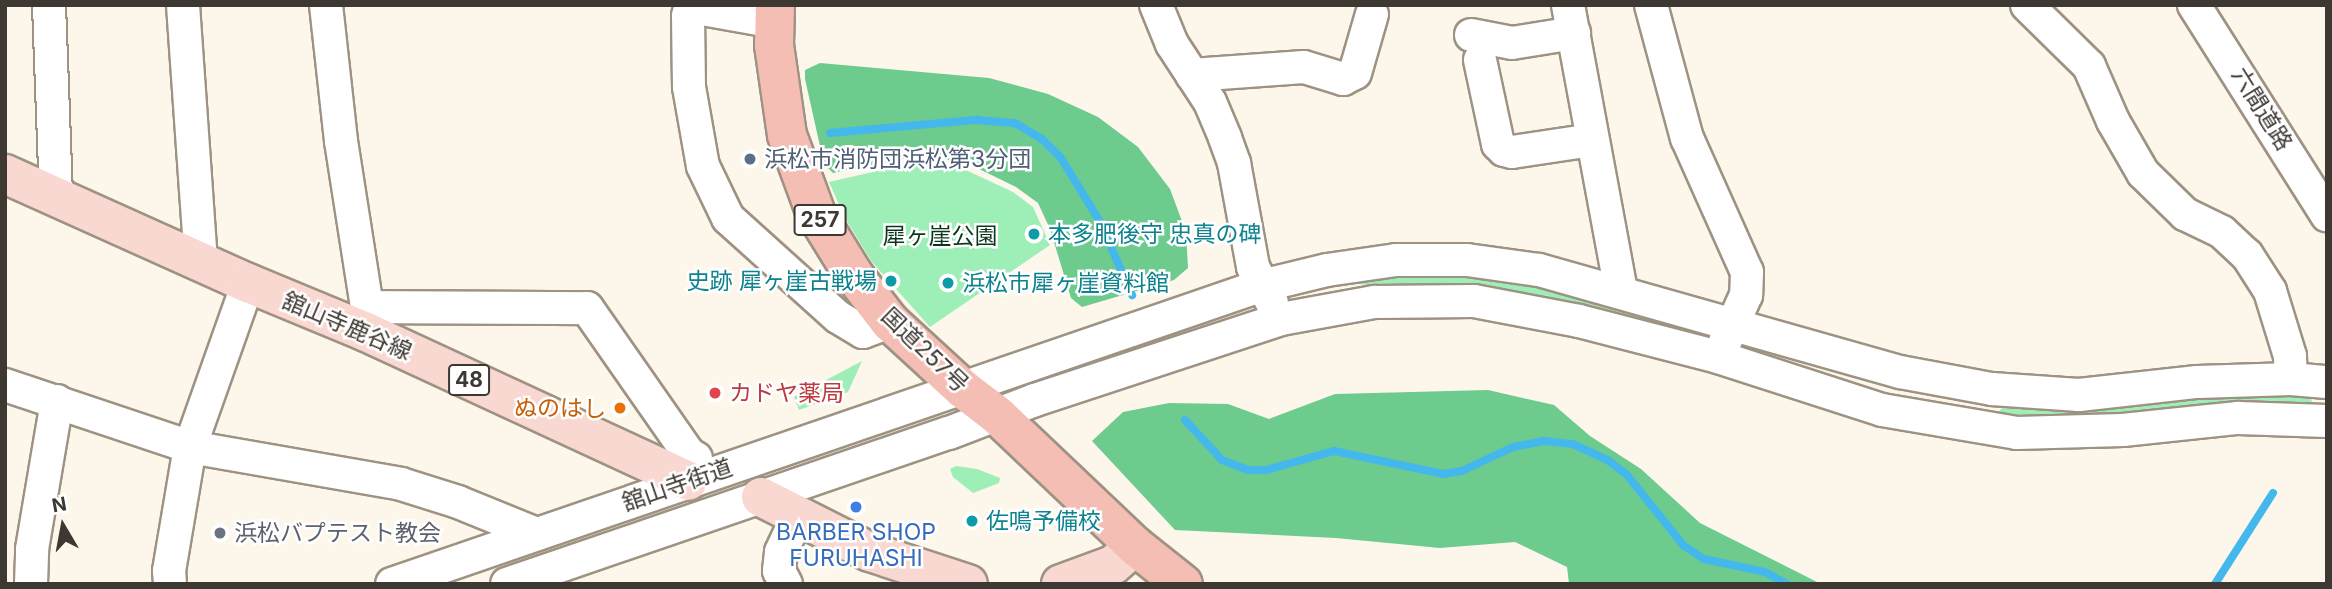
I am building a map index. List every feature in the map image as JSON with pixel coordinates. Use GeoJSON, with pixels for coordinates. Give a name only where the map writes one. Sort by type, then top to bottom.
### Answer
{"type":"FeatureCollection","features":[{"type":"Feature","properties":{"kind":"highway","name":"国道257号"},"geometry":{"type":"LineString","coordinates":[[775,14],[774,45],[787,135],[816,214],[853,274],[890,322],[962,389],[997,415],[1135,546],[1183,584]]}},
{"type":"Feature","properties":{"kind":"main road","name":"舘山寺鹿谷線"},"geometry":{"type":"LineString","coordinates":[[5,174],[248,283],[365,319],[692,469]]}},
{"type":"Feature","properties":{"kind":"main road"},"geometry":{"type":"LineString","coordinates":[[761,497],[870,552],[968,584]]}},
{"type":"Feature","properties":{"kind":"main road"},"geometry":{"type":"LineString","coordinates":[[1061,584],[1113,565],[1135,546]]}},
{"type":"Feature","properties":{"kind":"street"},"geometry":{"type":"LineString","coordinates":[[48,5],[56,195]]}},
{"type":"Feature","properties":{"kind":"street"},"geometry":{"type":"LineString","coordinates":[[183,5],[201,261]]}},
{"type":"Feature","properties":{"kind":"street"},"geometry":{"type":"LineString","coordinates":[[326,5],[365,319],[587,308],[690,454],[692,469]]}},
{"type":"Feature","properties":{"kind":"street"},"geometry":{"type":"LineString","coordinates":[[1156,5],[1172,44],[1210,102],[1226,138],[1234,163],[1253,267],[1281,319]]}},
{"type":"Feature","properties":{"kind":"street"},"geometry":{"type":"LineString","coordinates":[[1651,5],[1687,138],[1748,272],[1746,295],[1718,358]]}},
{"type":"Feature","properties":{"kind":"street"},"geometry":{"type":"LineString","coordinates":[[2027,5],[2089,66],[2113,121],[2143,173],[2185,214],[2222,232],[2247,255],[2270,291],[2290,356],[2291,379]]}},
{"type":"Feature","properties":{"kind":"street","name":"六間道路"},"geometry":{"type":"LineString","coordinates":[[2193,5],[2327,215]]}},
{"type":"Feature","properties":{"kind":"street"},"geometry":{"type":"LineString","coordinates":[[775,14],[691,6],[688,16],[689,87],[703,166],[728,218],[838,317],[863,332],[890,322]]}},
{"type":"Feature","properties":{"kind":"street"},"geometry":{"type":"LineString","coordinates":[[1192,75],[1304,67],[1343,79],[1355,73],[1372,14]]}},
{"type":"Feature","properties":{"kind":"street"},"geometry":{"type":"LineString","coordinates":[[1592,141],[1512,152],[1504,150],[1498,144],[1476,47],[1512,43],[1571,19],[1621,292]]}},
{"type":"Feature","properties":{"kind":"street","name":"舘山寺街道"},"geometry":{"type":"LineString","coordinates":[[392,584],[537,534],[692,469],[962,389],[1263,286],[1327,270],[1396,260],[1467,260],[1539,270],[1900,372],[1992,388],[2079,395],[2197,382],[2291,379],[2327,382]]}},
{"type":"Feature","properties":{"kind":"street"},"geometry":{"type":"LineString","coordinates":[[170,584],[169,571],[190,447],[248,283]]}},
{"type":"Feature","properties":{"kind":"street","name":"舘山寺街道"},"geometry":{"type":"LineString","coordinates":[[506,584],[1281,319],[1375,302],[1474,301],[1579,321],[1718,358],[1882,410],[2017,433],[2123,430],[2238,418],[2327,421]]}},
{"type":"Feature","properties":{"kind":"street"},"geometry":{"type":"LineString","coordinates":[[5,385],[190,447],[401,484],[458,502],[537,534]]}},
{"type":"Feature","properties":{"kind":"street"},"geometry":{"type":"LineString","coordinates":[[31,584],[32,548],[57,401]]}},
{"type":"Feature","properties":{"kind":"street"},"geometry":{"type":"LineString","coordinates":[[786,584],[779,571],[780,552],[797,517]]}},
{"type":"Feature","properties":{"kind":"green space"},"geometry":{"type":"Polygon","coordinates":[[[820,63],[989,78],[1048,94],[1098,117],[1138,147],[1170,189],[1186,232],[1188,268],[1174,280],[1082,307],[1071,298],[1050,229],[1038,203],[1016,187],[973,166],[935,157],[911,157],[833,173],[824,164],[805,79],[805,70],[820,63]]]}},
{"type":"Feature","properties":{"kind":"green space","name":"犀ヶ崖公園"},"geometry":{"type":"Polygon","coordinates":[[[912,163],[955,165],[1013,192],[1033,207],[1050,245],[930,327],[872,262],[845,218],[829,182],[912,163]]]}},
{"type":"Feature","properties":{"kind":"green space"},"geometry":{"type":"Polygon","coordinates":[[[1438,272],[1517,278],[1680,326],[1678,333],[1334,280],[1438,272]]]}},
{"type":"Feature","properties":{"kind":"green space"},"geometry":{"type":"Polygon","coordinates":[[[862,361],[848,392],[799,410],[794,397],[862,361]]]}},
{"type":"Feature","properties":{"kind":"green space"},"geometry":{"type":"Polygon","coordinates":[[[1488,390],[1554,405],[1590,436],[1641,469],[1700,523],[1821,584],[1569,584],[1567,567],[1515,542],[1440,548],[1336,538],[1175,530],[1092,441],[1123,412],[1169,403],[1228,404],[1269,419],[1335,394],[1488,390]]]}},
{"type":"Feature","properties":{"kind":"green space"},"geometry":{"type":"Polygon","coordinates":[[[2311,392],[2312,406],[2052,423],[2001,415],[2000,410],[2007,404],[2311,392]]]}},
{"type":"Feature","properties":{"kind":"green space"},"geometry":{"type":"Polygon","coordinates":[[[956,466],[977,469],[1000,478],[999,483],[973,493],[953,477],[950,469],[956,466]]]}},
{"type":"Feature","properties":{"kind":"waterway"},"geometry":{"type":"LineString","coordinates":[[830,133],[977,120],[1015,123],[1042,139],[1061,158],[1100,222],[1132,295]]}},
{"type":"Feature","properties":{"kind":"waterway"},"geometry":{"type":"LineString","coordinates":[[1185,420],[1222,460],[1248,470],[1266,470],[1334,451],[1443,474],[1462,471],[1513,447],[1543,441],[1573,444],[1609,461],[1627,475],[1683,545],[1704,559],[1765,572],[1787,584]]}},
{"type":"Feature","properties":{"kind":"waterway"},"geometry":{"type":"LineString","coordinates":[[2215,584],[2273,493]]}},
{"type":"Feature","properties":{"kind":"place","name":"浜松市消防団浜松第3分団"},"geometry":{"type":"Point","coordinates":[750,159]}},
{"type":"Feature","properties":{"kind":"place","name":"本多肥後守 忠真の碑"},"geometry":{"type":"Point","coordinates":[1034,234]}},
{"type":"Feature","properties":{"kind":"place","name":"史跡 犀ヶ崖古戦場"},"geometry":{"type":"Point","coordinates":[891,281]}},
{"type":"Feature","properties":{"kind":"place","name":"浜松市犀ヶ崖資料館"},"geometry":{"type":"Point","coordinates":[948,283]}},
{"type":"Feature","properties":{"kind":"place","name":"カドヤ薬局"},"geometry":{"type":"Point","coordinates":[715,393]}},
{"type":"Feature","properties":{"kind":"place","name":"ぬのはし"},"geometry":{"type":"Point","coordinates":[620,408]}},
{"type":"Feature","properties":{"kind":"place","name":"BARBER SHOP FURUHASHI"},"geometry":{"type":"Point","coordinates":[856,507]}},
{"type":"Feature","properties":{"kind":"place","name":"佐鳴予備校"},"geometry":{"type":"Point","coordinates":[972,521]}},
{"type":"Feature","properties":{"kind":"place","name":"浜松バプテスト教会"},"geometry":{"type":"Point","coordinates":[220,533]}}]}
